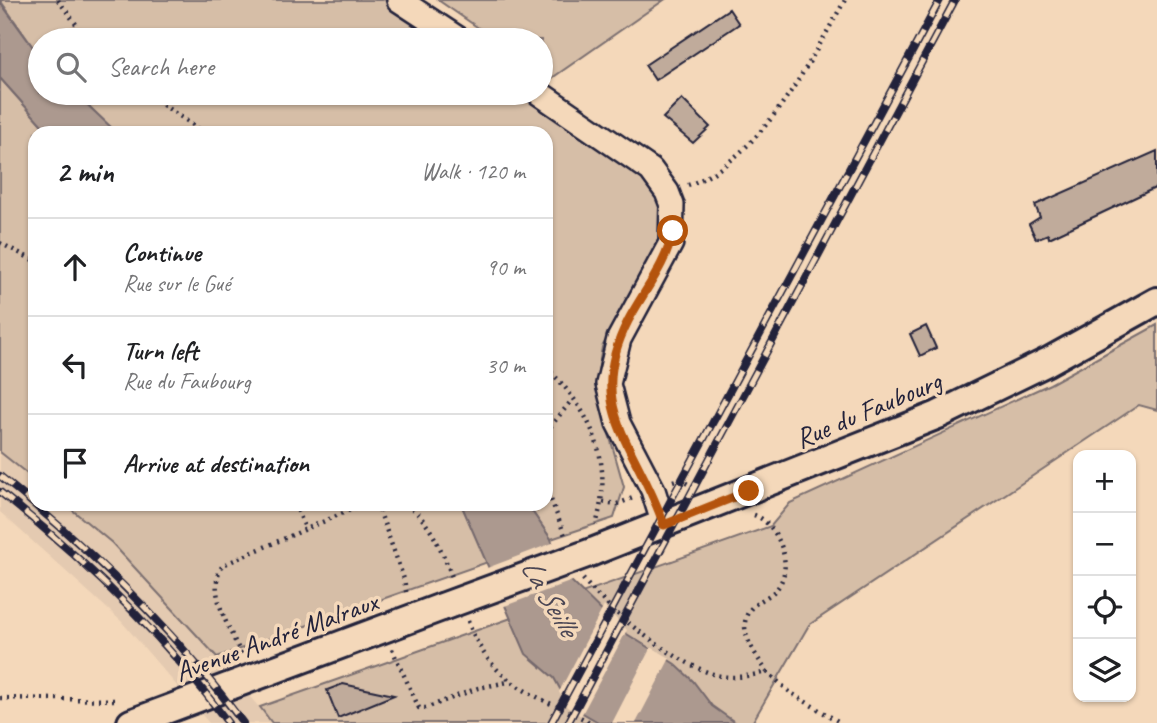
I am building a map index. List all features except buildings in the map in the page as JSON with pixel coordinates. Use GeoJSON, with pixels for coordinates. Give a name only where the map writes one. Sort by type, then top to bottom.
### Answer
{"type":"FeatureCollection","features":[{"type":"Feature","properties":{"kind":"main road","name":"Rue du Faubourg"},"geometry":{"type":"LineString","coordinates":[[587,554],[938,415],[1047,362],[1157,301]]}},
{"type":"Feature","properties":{"kind":"main road","name":"Avenue André Malraux"},"geometry":{"type":"LineString","coordinates":[[131,723],[454,601],[587,554]]}},
{"type":"Feature","properties":{"kind":"street"},"geometry":{"type":"LineString","coordinates":[[399,0],[442,28]]}},
{"type":"Feature","properties":{"kind":"street"},"geometry":{"type":"LineString","coordinates":[[553,102],[635,157],[658,177],[667,192],[674,218],[671,243],[619,339],[608,384],[618,423],[653,490],[664,525]]}},
{"type":"Feature","properties":{"kind":"path"},"geometry":{"type":"LineString","coordinates":[[58,0],[79,28]]}},
{"type":"Feature","properties":{"kind":"path"},"geometry":{"type":"LineString","coordinates":[[667,192],[720,171],[763,127],[803,75],[845,0]]}},
{"type":"Feature","properties":{"kind":"path"},"geometry":{"type":"LineString","coordinates":[[163,105],[194,126]]}},
{"type":"Feature","properties":{"kind":"path"},"geometry":{"type":"LineString","coordinates":[[0,243],[28,257]]}},
{"type":"Feature","properties":{"kind":"path"},"geometry":{"type":"LineString","coordinates":[[553,376],[572,400],[601,453],[603,502],[596,525],[597,537],[603,536],[587,554]]}},
{"type":"Feature","properties":{"kind":"path"},"geometry":{"type":"LineString","coordinates":[[553,423],[572,400]]}},
{"type":"Feature","properties":{"kind":"path"},"geometry":{"type":"LineString","coordinates":[[603,502],[617,504],[653,490]]}},
{"type":"Feature","properties":{"kind":"path"},"geometry":{"type":"LineString","coordinates":[[553,498],[587,554],[591,588],[638,629],[688,662],[715,675],[732,677],[767,672]]}},
{"type":"Feature","properties":{"kind":"path"},"geometry":{"type":"LineString","coordinates":[[724,501],[761,517],[777,536],[784,575],[782,582],[752,606],[745,620],[749,640],[767,672],[791,693],[841,723]]}},
{"type":"Feature","properties":{"kind":"path"},"geometry":{"type":"LineString","coordinates":[[298,511],[306,530]]}},
{"type":"Feature","properties":{"kind":"path"},"geometry":{"type":"LineString","coordinates":[[241,654],[219,599],[217,573],[223,565],[348,511]]}},
{"type":"Feature","properties":{"kind":"path"},"geometry":{"type":"LineString","coordinates":[[380,511],[404,579],[407,597]]}},
{"type":"Feature","properties":{"kind":"path"},"geometry":{"type":"LineString","coordinates":[[416,511],[442,550],[454,601],[487,660],[508,682],[592,723]]}},
{"type":"Feature","properties":{"kind":"path"},"geometry":{"type":"LineString","coordinates":[[384,629],[414,703],[419,708],[478,688],[508,682]]}},
{"type":"Feature","properties":{"kind":"path"},"geometry":{"type":"LineString","coordinates":[[0,698],[115,699]]}},
{"type":"Feature","properties":{"kind":"shaded area"},"geometry":{"type":"Polygon","coordinates":[[[0,0],[386,0],[427,28],[28,28],[28,40],[0,0]]]}},
{"type":"Feature","properties":{"kind":"shaded area"},"geometry":{"type":"Polygon","coordinates":[[[438,0],[664,0],[553,77],[553,28],[479,28],[438,0]]]}},
{"type":"Feature","properties":{"kind":"shaded area"},"geometry":{"type":"Polygon","coordinates":[[[0,78],[43,126],[28,126],[28,474],[0,452],[0,78]]]}},
{"type":"Feature","properties":{"kind":"shaded area"},"geometry":{"type":"Polygon","coordinates":[[[88,105],[537,105],[644,178],[660,204],[662,239],[602,347],[598,372],[598,395],[624,487],[614,518],[551,539],[532,511],[553,511],[553,126],[110,126],[88,105]]]}},
{"type":"Feature","properties":{"kind":"shaded area"},"geometry":{"type":"Polygon","coordinates":[[[1157,325],[1157,410],[1139,405],[809,625],[752,723],[272,723],[260,707],[771,526],[790,503],[1050,384],[1157,325]]]}},
{"type":"Feature","properties":{"kind":"shaded area"},"geometry":{"type":"Polygon","coordinates":[[[0,452],[28,474],[28,511],[73,511],[112,543],[217,657],[272,723],[209,723],[121,621],[0,512],[0,452]]]}},
{"type":"Feature","properties":{"kind":"shaded area"},"geometry":{"type":"Polygon","coordinates":[[[73,511],[464,511],[488,562],[217,657],[112,543],[73,511]]]}},
{"type":"Feature","properties":{"kind":"water"},"geometry":{"type":"Polygon","coordinates":[[[0,2],[28,40],[28,105],[88,105],[110,126],[43,126],[0,78],[0,2]]]}},
{"type":"Feature","properties":{"kind":"water","name":"La Seille"},"geometry":{"type":"Polygon","coordinates":[[[464,511],[532,511],[551,539],[563,573],[622,631],[675,664],[693,681],[712,706],[736,723],[600,723],[569,705],[554,678],[526,654],[464,511]]]}},
{"type":"Feature","properties":{"kind":"pier"},"geometry":{"type":"Polygon","coordinates":[[[555,542],[566,571],[575,580],[502,607],[487,568],[555,542]]]}},
{"type":"Feature","properties":{"kind":"pier"},"geometry":{"type":"Polygon","coordinates":[[[604,606],[627,630],[581,716],[567,707],[559,692],[604,606]]]}},
{"type":"Feature","properties":{"kind":"pier"},"geometry":{"type":"Polygon","coordinates":[[[651,647],[670,658],[636,723],[612,723],[651,647]]]}},
{"type":"Feature","properties":{"kind":"railway"},"geometry":{"type":"LineString","coordinates":[[551,723],[940,0]]}},
{"type":"Feature","properties":{"kind":"railway"},"geometry":{"type":"LineString","coordinates":[[568,723],[955,0]]}},
{"type":"Feature","properties":{"kind":"railway"},"geometry":{"type":"LineString","coordinates":[[0,476],[28,500]]}},
{"type":"Feature","properties":{"kind":"railway"},"geometry":{"type":"LineString","coordinates":[[0,492],[62,544],[122,600],[178,660],[228,723]]}},
{"type":"Feature","properties":{"kind":"railway"},"geometry":{"type":"LineString","coordinates":[[41,511],[98,561],[160,623],[243,723]]}},
{"type":"Feature","properties":{"kind":"route"},"geometry":{"type":"LineString","coordinates":[[673,231],[667,254],[619,339],[610,370],[609,397],[618,423],[653,490],[664,525],[749,491]]}}]}
